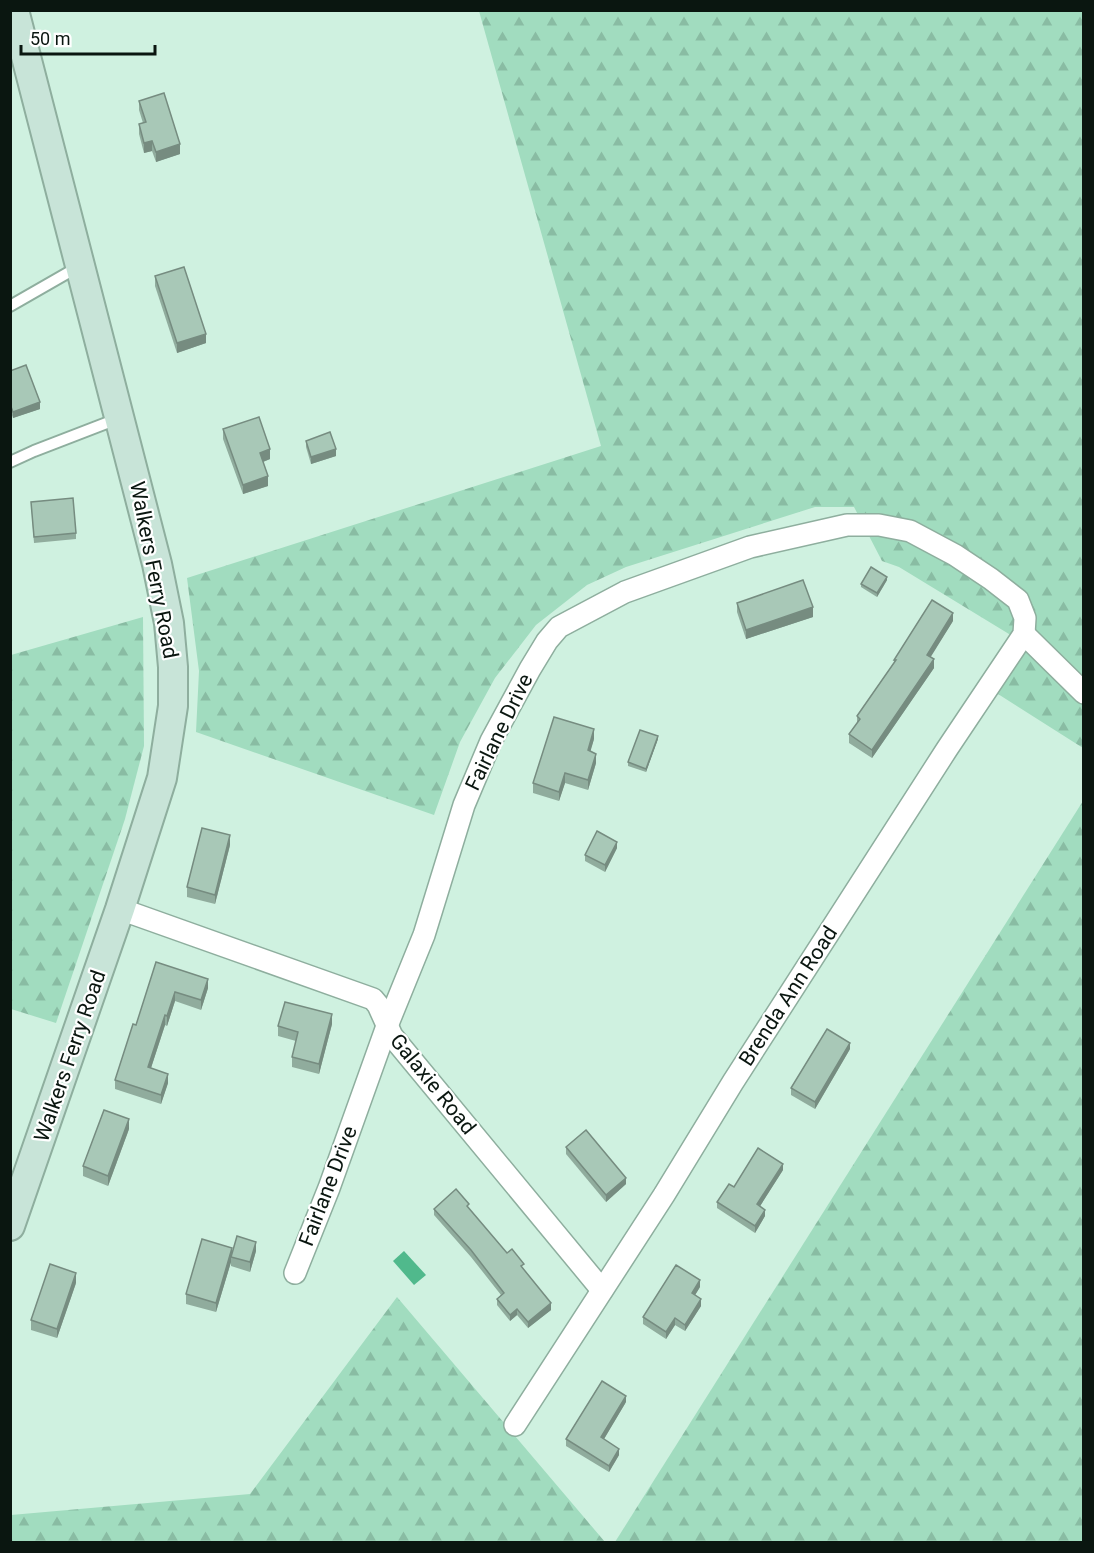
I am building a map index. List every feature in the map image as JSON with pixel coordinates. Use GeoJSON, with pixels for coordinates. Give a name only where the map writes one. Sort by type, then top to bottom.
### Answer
{"type":"FeatureCollection","features":[{"type":"Feature","properties":{"kind":"street","name":"Walkers Ferry Road"},"geometry":{"type":"LineString","coordinates":[[10,1226],[120,909],[162,778],[173,706],[169,623],[159,574],[14,10]]}},
{"type":"Feature","properties":{"kind":"street","name":"Fairlane Drive"},"geometry":{"type":"LineString","coordinates":[[295,1273],[329,1188],[387,1026],[424,935],[464,805],[491,741],[530,669],[547,641],[560,627],[625,592],[750,547],[847,525],[879,525],[910,531],[986,575],[1018,600],[1025,618],[1024,634]]}},
{"type":"Feature","properties":{"kind":"street"},"geometry":{"type":"LineString","coordinates":[[1024,634],[1083,693]]}},
{"type":"Feature","properties":{"kind":"street","name":"Brenda Ann Road"},"geometry":{"type":"LineString","coordinates":[[514,1425],[947,749],[1024,634]]}},
{"type":"Feature","properties":{"kind":"street","name":"Galaxie Road"},"geometry":{"type":"LineString","coordinates":[[120,909],[364,995],[378,1005],[392,1036],[602,1290]]}},
{"type":"Feature","properties":{"kind":"lane"},"geometry":{"type":"LineString","coordinates":[[10,306],[80,266]]}},
{"type":"Feature","properties":{"kind":"lane"},"geometry":{"type":"LineString","coordinates":[[10,462],[120,418]]}},
{"type":"Feature","properties":{"kind":"green space"},"geometry":{"type":"Polygon","coordinates":[[[479,11],[1083,11],[1083,748],[998,694],[1027,645],[899,567],[882,561],[854,507],[815,507],[626,567],[587,585],[536,625],[495,678],[460,742],[434,815],[196,732],[199,671],[187,578],[601,446],[479,11]]]}},
{"type":"Feature","properties":{"kind":"green space"},"geometry":{"type":"Polygon","coordinates":[[[143,617],[144,746],[125,819],[56,1023],[11,1009],[11,655],[143,617]]]}},
{"type":"Feature","properties":{"kind":"green space"},"geometry":{"type":"Polygon","coordinates":[[[1083,801],[1083,1542],[615,1542],[1083,801]]]}},
{"type":"Feature","properties":{"kind":"green space"},"geometry":{"type":"Polygon","coordinates":[[[397,1297],[605,1542],[11,1542],[11,1515],[250,1494],[397,1297]]]}},
{"type":"Feature","properties":{"kind":"shaded area"},"geometry":{"type":"Polygon","coordinates":[[[404,1251],[426,1275],[414,1285],[393,1261],[404,1251]]]}},
{"type":"Feature","properties":{"kind":"building"},"geometry":{"type":"Polygon","coordinates":[[[164,93],[180,144],[156,152],[152,141],[144,143],[139,124],[146,122],[139,101],[164,93]]]}},
{"type":"Feature","properties":{"kind":"building"},"geometry":{"type":"Polygon","coordinates":[[[184,267],[206,334],[177,343],[155,276],[184,267]]]}},
{"type":"Feature","properties":{"kind":"building"},"geometry":{"type":"Polygon","coordinates":[[[26,365],[40,402],[13,412],[10,404],[10,371],[26,365]]]}},
{"type":"Feature","properties":{"kind":"building"},"geometry":{"type":"Polygon","coordinates":[[[259,417],[270,449],[260,453],[268,476],[243,485],[223,429],[259,417]]]}},
{"type":"Feature","properties":{"kind":"building"},"geometry":{"type":"Polygon","coordinates":[[[330,432],[336,449],[311,457],[306,441],[330,432]]]}},
{"type":"Feature","properties":{"kind":"building"},"geometry":{"type":"Polygon","coordinates":[[[73,498],[76,533],[34,537],[31,502],[73,498]]]}},
{"type":"Feature","properties":{"kind":"building"},"geometry":{"type":"Polygon","coordinates":[[[871,567],[887,577],[877,593],[861,584],[871,567]]]}},
{"type":"Feature","properties":{"kind":"building"},"geometry":{"type":"Polygon","coordinates":[[[803,580],[813,607],[746,630],[737,603],[803,580]]]}},
{"type":"Feature","properties":{"kind":"building"},"geometry":{"type":"Polygon","coordinates":[[[932,600],[953,613],[927,655],[934,659],[872,750],[849,734],[860,719],[857,716],[896,660],[894,660],[932,600]]]}},
{"type":"Feature","properties":{"kind":"building"},"geometry":{"type":"Polygon","coordinates":[[[554,717],[594,729],[588,750],[596,754],[588,780],[565,773],[559,792],[533,783],[554,717]]]}},
{"type":"Feature","properties":{"kind":"building"},"geometry":{"type":"Polygon","coordinates":[[[640,730],[658,736],[646,769],[628,762],[640,730]]]}},
{"type":"Feature","properties":{"kind":"building"},"geometry":{"type":"Polygon","coordinates":[[[202,828],[230,835],[215,895],[187,887],[202,828]]]}},
{"type":"Feature","properties":{"kind":"building"},"geometry":{"type":"Polygon","coordinates":[[[597,831],[617,842],[605,865],[585,855],[597,831]]]}},
{"type":"Feature","properties":{"kind":"building"},"geometry":{"type":"Polygon","coordinates":[[[156,962],[208,979],[201,1000],[175,992],[167,1016],[165,1015],[148,1067],[168,1074],[161,1095],[115,1080],[156,962]]]}},
{"type":"Feature","properties":{"kind":"building"},"geometry":{"type":"Polygon","coordinates":[[[285,1002],[332,1014],[319,1064],[292,1057],[298,1032],[278,1026],[285,1002]]]}},
{"type":"Feature","properties":{"kind":"building"},"geometry":{"type":"Polygon","coordinates":[[[827,1029],[850,1043],[815,1102],[791,1088],[827,1029]]]}},
{"type":"Feature","properties":{"kind":"building"},"geometry":{"type":"Polygon","coordinates":[[[104,1110],[129,1119],[108,1176],[83,1166],[104,1110]]]}},
{"type":"Feature","properties":{"kind":"building"},"geometry":{"type":"Polygon","coordinates":[[[586,1130],[626,1178],[606,1195],[566,1147],[586,1130]]]}},
{"type":"Feature","properties":{"kind":"building"},"geometry":{"type":"Polygon","coordinates":[[[758,1148],[783,1164],[757,1204],[765,1210],[755,1226],[717,1202],[729,1184],[734,1187],[758,1148]]]}},
{"type":"Feature","properties":{"kind":"building"},"geometry":{"type":"Polygon","coordinates":[[[456,1189],[469,1204],[467,1206],[507,1253],[512,1249],[524,1264],[521,1266],[551,1303],[528,1322],[517,1309],[510,1315],[497,1299],[504,1293],[471,1250],[434,1209],[456,1189]]]}},
{"type":"Feature","properties":{"kind":"building"},"geometry":{"type":"Polygon","coordinates":[[[237,1236],[256,1242],[250,1262],[231,1257],[237,1236]]]}},
{"type":"Feature","properties":{"kind":"building"},"geometry":{"type":"Polygon","coordinates":[[[202,1239],[232,1248],[216,1303],[186,1294],[202,1239]]]}},
{"type":"Feature","properties":{"kind":"building"},"geometry":{"type":"Polygon","coordinates":[[[50,1264],[76,1273],[57,1329],[31,1320],[50,1264]]]}},
{"type":"Feature","properties":{"kind":"building"},"geometry":{"type":"Polygon","coordinates":[[[676,1265],[700,1280],[692,1293],[701,1299],[685,1325],[675,1318],[666,1332],[643,1317],[676,1265]]]}},
{"type":"Feature","properties":{"kind":"building"},"geometry":{"type":"Polygon","coordinates":[[[602,1381],[626,1396],[601,1437],[619,1449],[609,1466],[566,1439],[602,1381]]]}}]}
